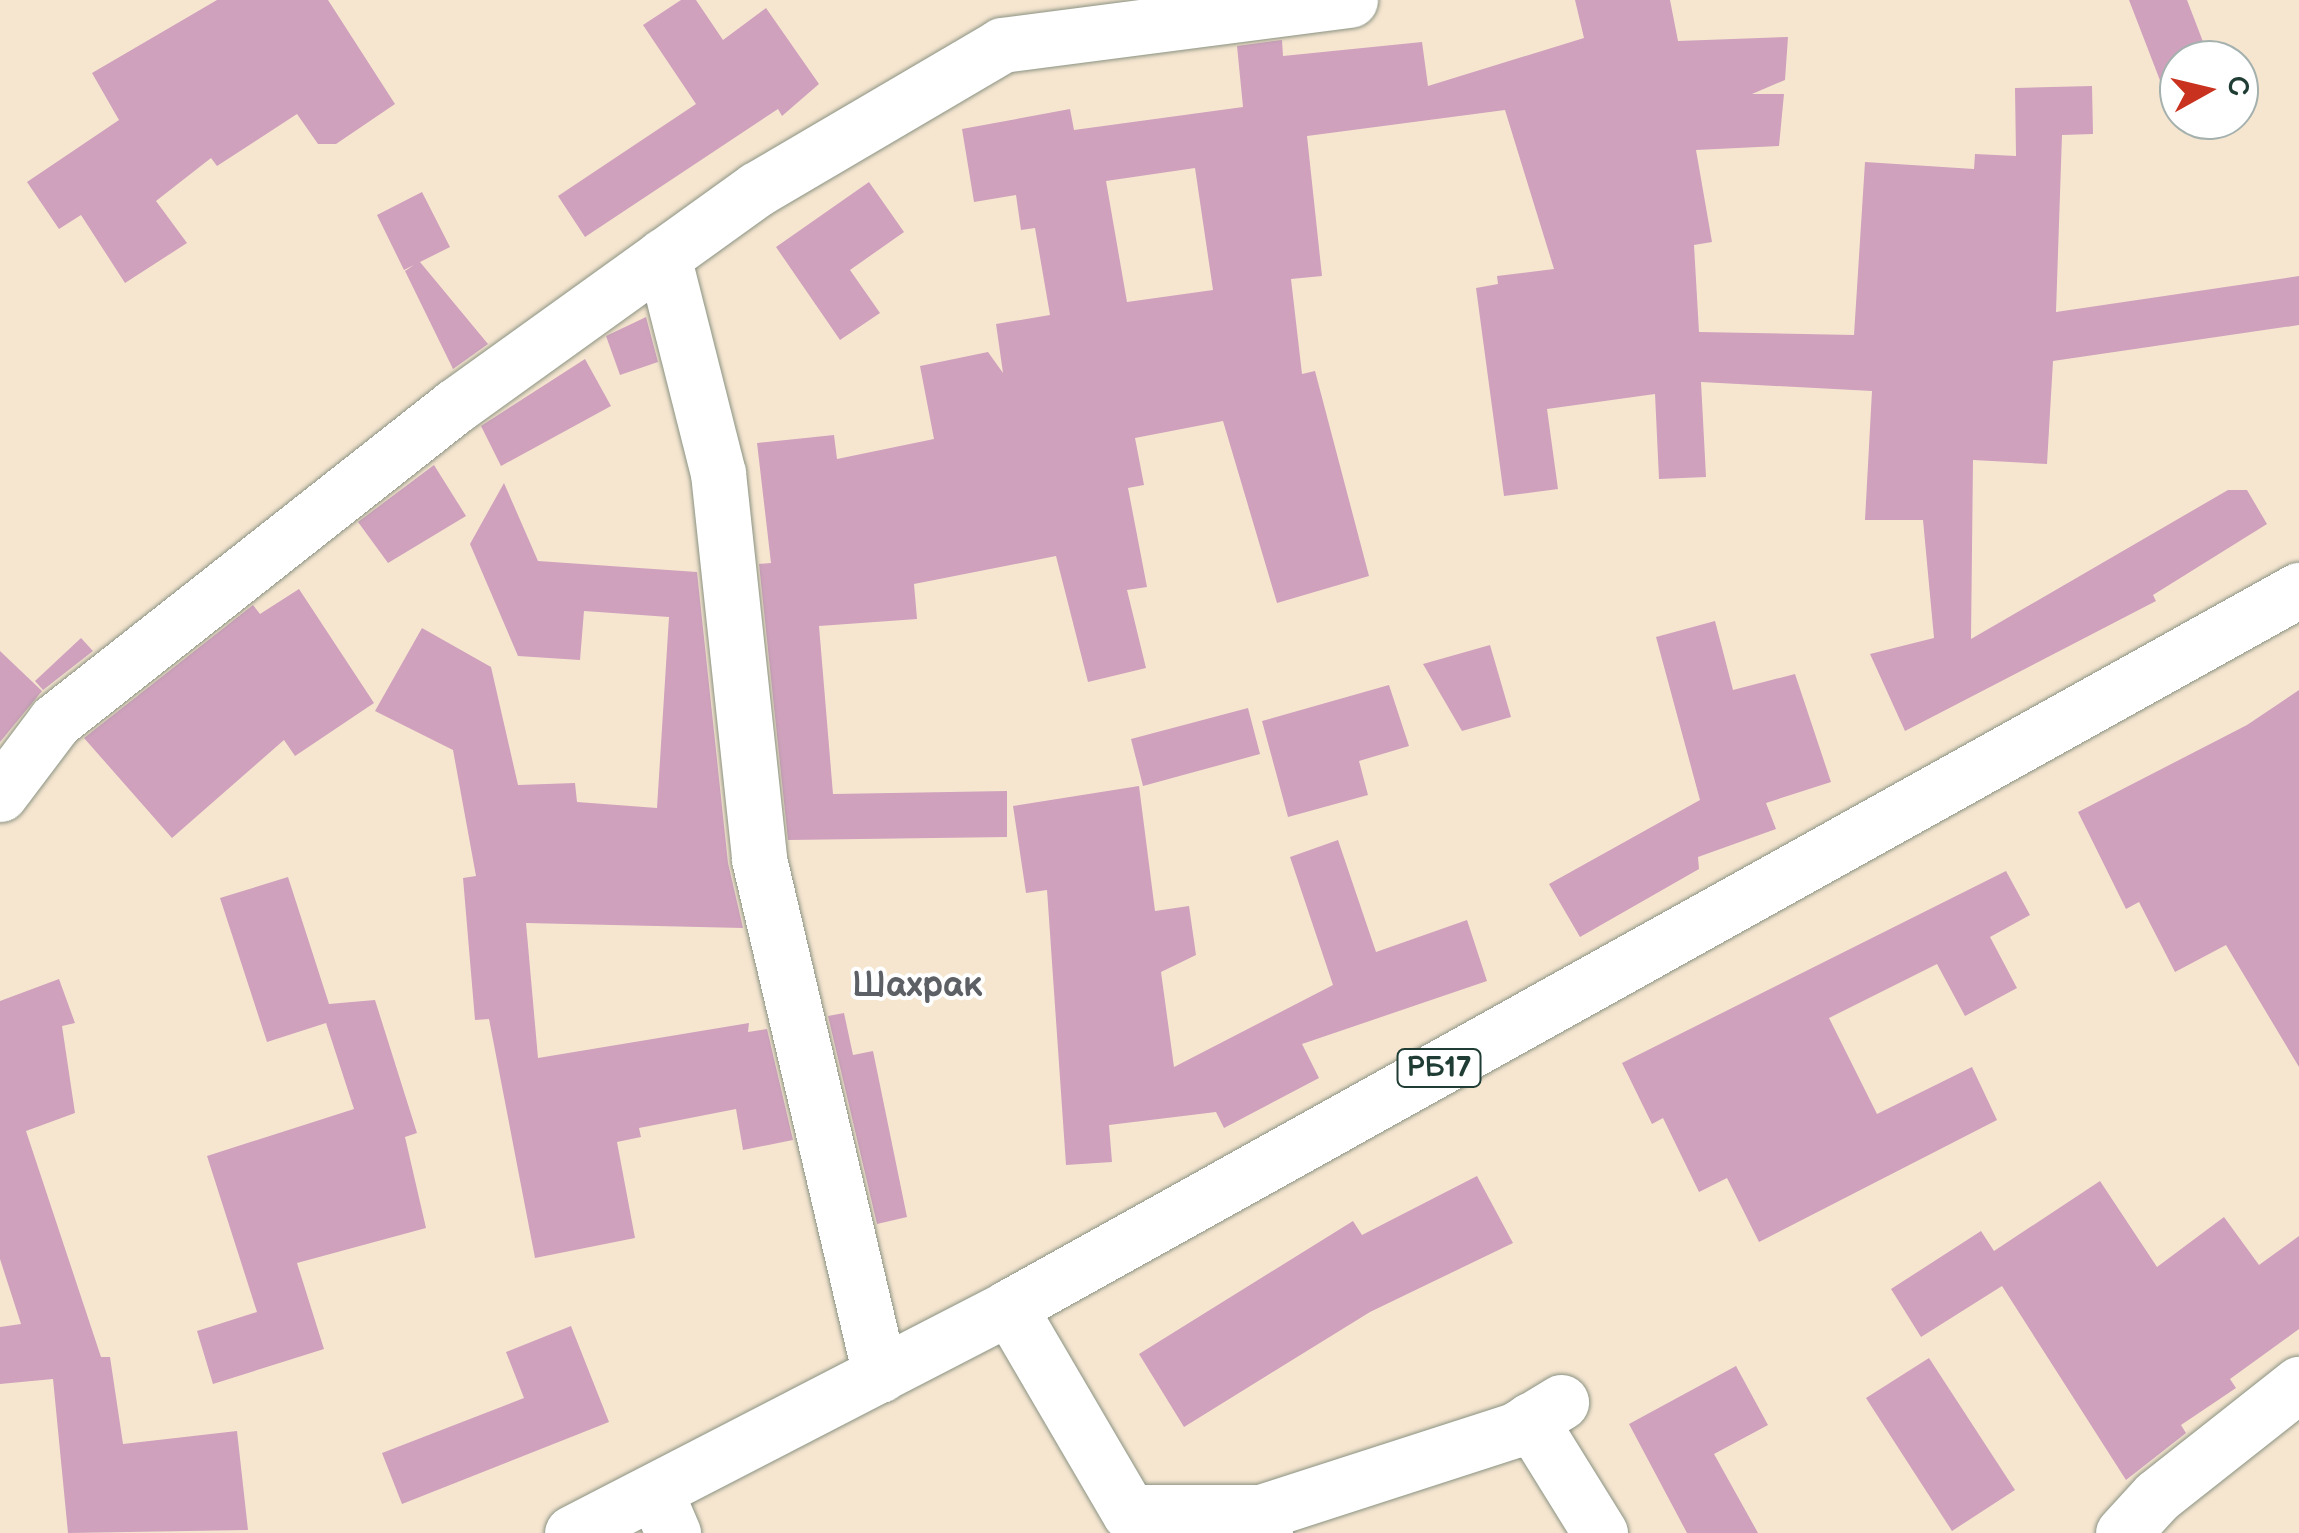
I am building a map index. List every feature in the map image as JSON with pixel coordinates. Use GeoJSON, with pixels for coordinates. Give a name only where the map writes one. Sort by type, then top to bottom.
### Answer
{"type":"FeatureCollection","features":[{"type":"Feature","properties":{"kind":"street"},"geometry":{"type":"LineString","coordinates":[[0,794],[55,722],[455,406],[757,189],[1002,45],[1350,0]]}},
{"type":"Feature","properties":{"kind":"street"},"geometry":{"type":"LineString","coordinates":[[663,256],[718,473],[760,859],[880,1375]]}},
{"type":"Feature","properties":{"kind":"street","name":"РБ17"},"geometry":{"type":"LineString","coordinates":[[572,1533],[664,1512],[880,1375],[1009,1308],[2299,590]]}},
{"type":"Feature","properties":{"kind":"street"},"geometry":{"type":"LineString","coordinates":[[1009,1308],[1129,1512],[1263,1522],[1545,1411],[1600,1533]]}},
{"type":"Feature","properties":{"kind":"street"},"geometry":{"type":"LineString","coordinates":[[2123,1533],[2158,1496],[2299,1384]]}},
{"type":"Feature","properties":{"kind":"building"},"geometry":{"type":"Polygon","coordinates":[[[217,0],[328,0],[395,104],[336,144],[318,144],[297,114],[217,166],[211,158],[156,201],[187,243],[125,283],[81,215],[59,229],[27,182],[119,120],[92,73],[217,0]]]}},
{"type":"Feature","properties":{"kind":"building"},"geometry":{"type":"Polygon","coordinates":[[[681,0],[696,0],[723,40],[766,8],[819,84],[782,116],[778,109],[585,237],[558,196],[696,104],[643,25],[681,0]]]}},
{"type":"Feature","properties":{"kind":"building"},"geometry":{"type":"Polygon","coordinates":[[[1575,0],[1670,0],[1678,41],[1788,37],[1785,80],[1752,94],[1784,94],[1779,146],[1696,150],[1712,242],[1694,245],[1699,332],[1854,335],[1865,162],[1974,169],[1975,154],[2016,156],[2015,88],[2092,86],[2093,134],[2062,135],[2056,312],[2299,276],[2299,325],[2053,361],[2047,464],[1973,460],[1971,639],[2228,490],[2247,490],[2267,524],[2153,595],[2156,601],[1905,731],[1870,654],[1934,638],[1923,520],[1865,520],[1872,391],[1701,382],[1706,477],[1659,479],[1655,394],[1547,409],[1558,489],[1504,496],[1476,288],[1498,284],[1497,276],[1554,269],[1505,110],[1307,136],[1322,276],[1291,279],[1302,374],[1315,371],[1369,576],[1277,603],[1223,421],[1135,438],[1144,485],[1128,488],[1147,587],[1127,590],[1146,668],[1088,682],[1056,556],[914,584],[917,619],[819,626],[833,794],[1007,791],[1007,837],[788,840],[759,564],[771,563],[757,443],[834,435],[837,459],[934,439],[920,366],[988,352],[1003,373],[996,324],[1050,315],[1035,228],[1021,230],[1016,195],[974,202],[962,129],[1070,109],[1074,130],[1243,107],[1237,46],[1282,40],[1283,56],[1422,42],[1428,86],[1584,38],[1575,0]],[[1195,168],[1106,181],[1127,302],[1213,290],[1195,168]]]}},
{"type":"Feature","properties":{"kind":"building"},"geometry":{"type":"Polygon","coordinates":[[[2129,0],[2187,0],[2202,40],[2159,40],[2159,78],[2129,0]]]}},
{"type":"Feature","properties":{"kind":"building"},"geometry":{"type":"Polygon","coordinates":[[[869,182],[904,232],[850,270],[880,313],[840,340],[776,247],[869,182]]]}},
{"type":"Feature","properties":{"kind":"building"},"geometry":{"type":"Polygon","coordinates":[[[422,192],[450,247],[420,262],[488,344],[453,369],[405,271],[414,265],[404,270],[377,215],[422,192]]]}},
{"type":"Feature","properties":{"kind":"building"},"geometry":{"type":"Polygon","coordinates":[[[646,317],[658,362],[620,375],[606,336],[646,317]]]}},
{"type":"Feature","properties":{"kind":"building"},"geometry":{"type":"Polygon","coordinates":[[[585,359],[611,406],[501,466],[481,426],[585,359]]]}},
{"type":"Feature","properties":{"kind":"building"},"geometry":{"type":"Polygon","coordinates":[[[434,465],[466,516],[388,563],[358,522],[434,465]]]}},
{"type":"Feature","properties":{"kind":"building"},"geometry":{"type":"Polygon","coordinates":[[[504,483],[538,561],[697,572],[728,863],[743,928],[526,923],[538,1058],[749,1023],[748,1032],[767,1029],[793,1140],[743,1150],[736,1109],[639,1128],[641,1137],[617,1142],[635,1238],[535,1258],[489,1019],[475,1020],[463,878],[476,876],[453,750],[375,711],[422,628],[491,667],[518,785],[575,783],[577,802],[657,808],[669,617],[584,611],[580,660],[518,656],[470,544],[504,483]]]}},
{"type":"Feature","properties":{"kind":"building"},"geometry":{"type":"Polygon","coordinates":[[[299,589],[374,703],[295,756],[284,740],[172,838],[84,738],[253,605],[260,614],[299,589]]]}},
{"type":"Feature","properties":{"kind":"building"},"geometry":{"type":"Polygon","coordinates":[[[1715,621],[1733,690],[1795,674],[1831,782],[1766,803],[1776,829],[1698,857],[1699,869],[1580,937],[1549,884],[1700,800],[1656,637],[1715,621]]]}},
{"type":"Feature","properties":{"kind":"building"},"geometry":{"type":"Polygon","coordinates":[[[81,638],[93,651],[43,690],[35,681],[81,638]]]}},
{"type":"Feature","properties":{"kind":"building"},"geometry":{"type":"Polygon","coordinates":[[[1490,645],[1511,717],[1462,731],[1423,664],[1490,645]]]}},
{"type":"Feature","properties":{"kind":"building"},"geometry":{"type":"Polygon","coordinates":[[[0,651],[42,691],[0,742],[0,651]]]}},
{"type":"Feature","properties":{"kind":"building"},"geometry":{"type":"Polygon","coordinates":[[[1389,685],[1409,746],[1359,761],[1368,795],[1288,817],[1262,721],[1389,685]]]}},
{"type":"Feature","properties":{"kind":"building"},"geometry":{"type":"Polygon","coordinates":[[[2299,690],[2299,1067],[2226,945],[2175,972],[2139,902],[2126,909],[2078,812],[2247,725],[2299,690]]]}},
{"type":"Feature","properties":{"kind":"building"},"geometry":{"type":"Polygon","coordinates":[[[1248,708],[1260,754],[1143,786],[1131,739],[1248,708]]]}},
{"type":"Feature","properties":{"kind":"building"},"geometry":{"type":"Polygon","coordinates":[[[1139,786],[1155,911],[1189,906],[1196,955],[1161,972],[1174,1067],[1333,985],[1290,857],[1338,840],[1376,952],[1467,920],[1487,981],[1302,1044],[1319,1078],[1224,1128],[1216,1112],[1109,1125],[1112,1162],[1066,1165],[1047,890],[1026,893],[1013,806],[1139,786]]]}},
{"type":"Feature","properties":{"kind":"building"},"geometry":{"type":"Polygon","coordinates":[[[2006,871],[2030,915],[1990,937],[2017,988],[1965,1016],[1937,964],[1829,1018],[1877,1114],[1972,1067],[1997,1120],[1759,1242],[1727,1178],[1699,1192],[1663,1118],[1652,1124],[1622,1063],[2006,871]]]}},
{"type":"Feature","properties":{"kind":"building"},"geometry":{"type":"Polygon","coordinates":[[[288,877],[329,1004],[375,1000],[417,1133],[405,1137],[426,1228],[297,1263],[324,1349],[213,1384],[197,1331],[257,1312],[207,1156],[354,1109],[326,1023],[267,1042],[220,898],[288,877]]]}},
{"type":"Feature","properties":{"kind":"building"},"geometry":{"type":"Polygon","coordinates":[[[59,979],[75,1023],[62,1026],[75,1113],[26,1131],[101,1357],[110,1357],[123,1444],[237,1431],[248,1530],[68,1533],[53,1379],[0,1384],[0,1327],[21,1324],[0,1259],[0,1001],[59,979]]]}},
{"type":"Feature","properties":{"kind":"building"},"geometry":{"type":"Polygon","coordinates":[[[844,1013],[853,1055],[873,1051],[907,1217],[877,1224],[828,1016],[844,1013]]]}},
{"type":"Feature","properties":{"kind":"building"},"geometry":{"type":"Polygon","coordinates":[[[1477,1176],[1513,1243],[1370,1312],[1184,1427],[1139,1354],[1353,1221],[1362,1235],[1477,1176]]]}},
{"type":"Feature","properties":{"kind":"building"},"geometry":{"type":"Polygon","coordinates":[[[2100,1181],[2157,1267],[2224,1217],[2259,1265],[2299,1236],[2299,1329],[2230,1379],[2236,1388],[2181,1425],[2186,1433],[2126,1480],[2002,1286],[1921,1337],[1891,1289],[1981,1231],[1994,1251],[2100,1181]]]}},
{"type":"Feature","properties":{"kind":"building"},"geometry":{"type":"Polygon","coordinates":[[[571,1326],[609,1422],[402,1504],[382,1453],[524,1398],[506,1352],[571,1326]]]}},
{"type":"Feature","properties":{"kind":"building"},"geometry":{"type":"Polygon","coordinates":[[[1929,1358],[2015,1490],[1952,1531],[1866,1398],[1929,1358]]]}},
{"type":"Feature","properties":{"kind":"building"},"geometry":{"type":"Polygon","coordinates":[[[1736,1366],[1768,1425],[1714,1454],[1758,1533],[1687,1533],[1629,1424],[1736,1366]]]}},
{"type":"Feature","properties":{"kind":"district","name":"Шахрак"},"geometry":{"type":"Point","coordinates":[917,986]}}]}
